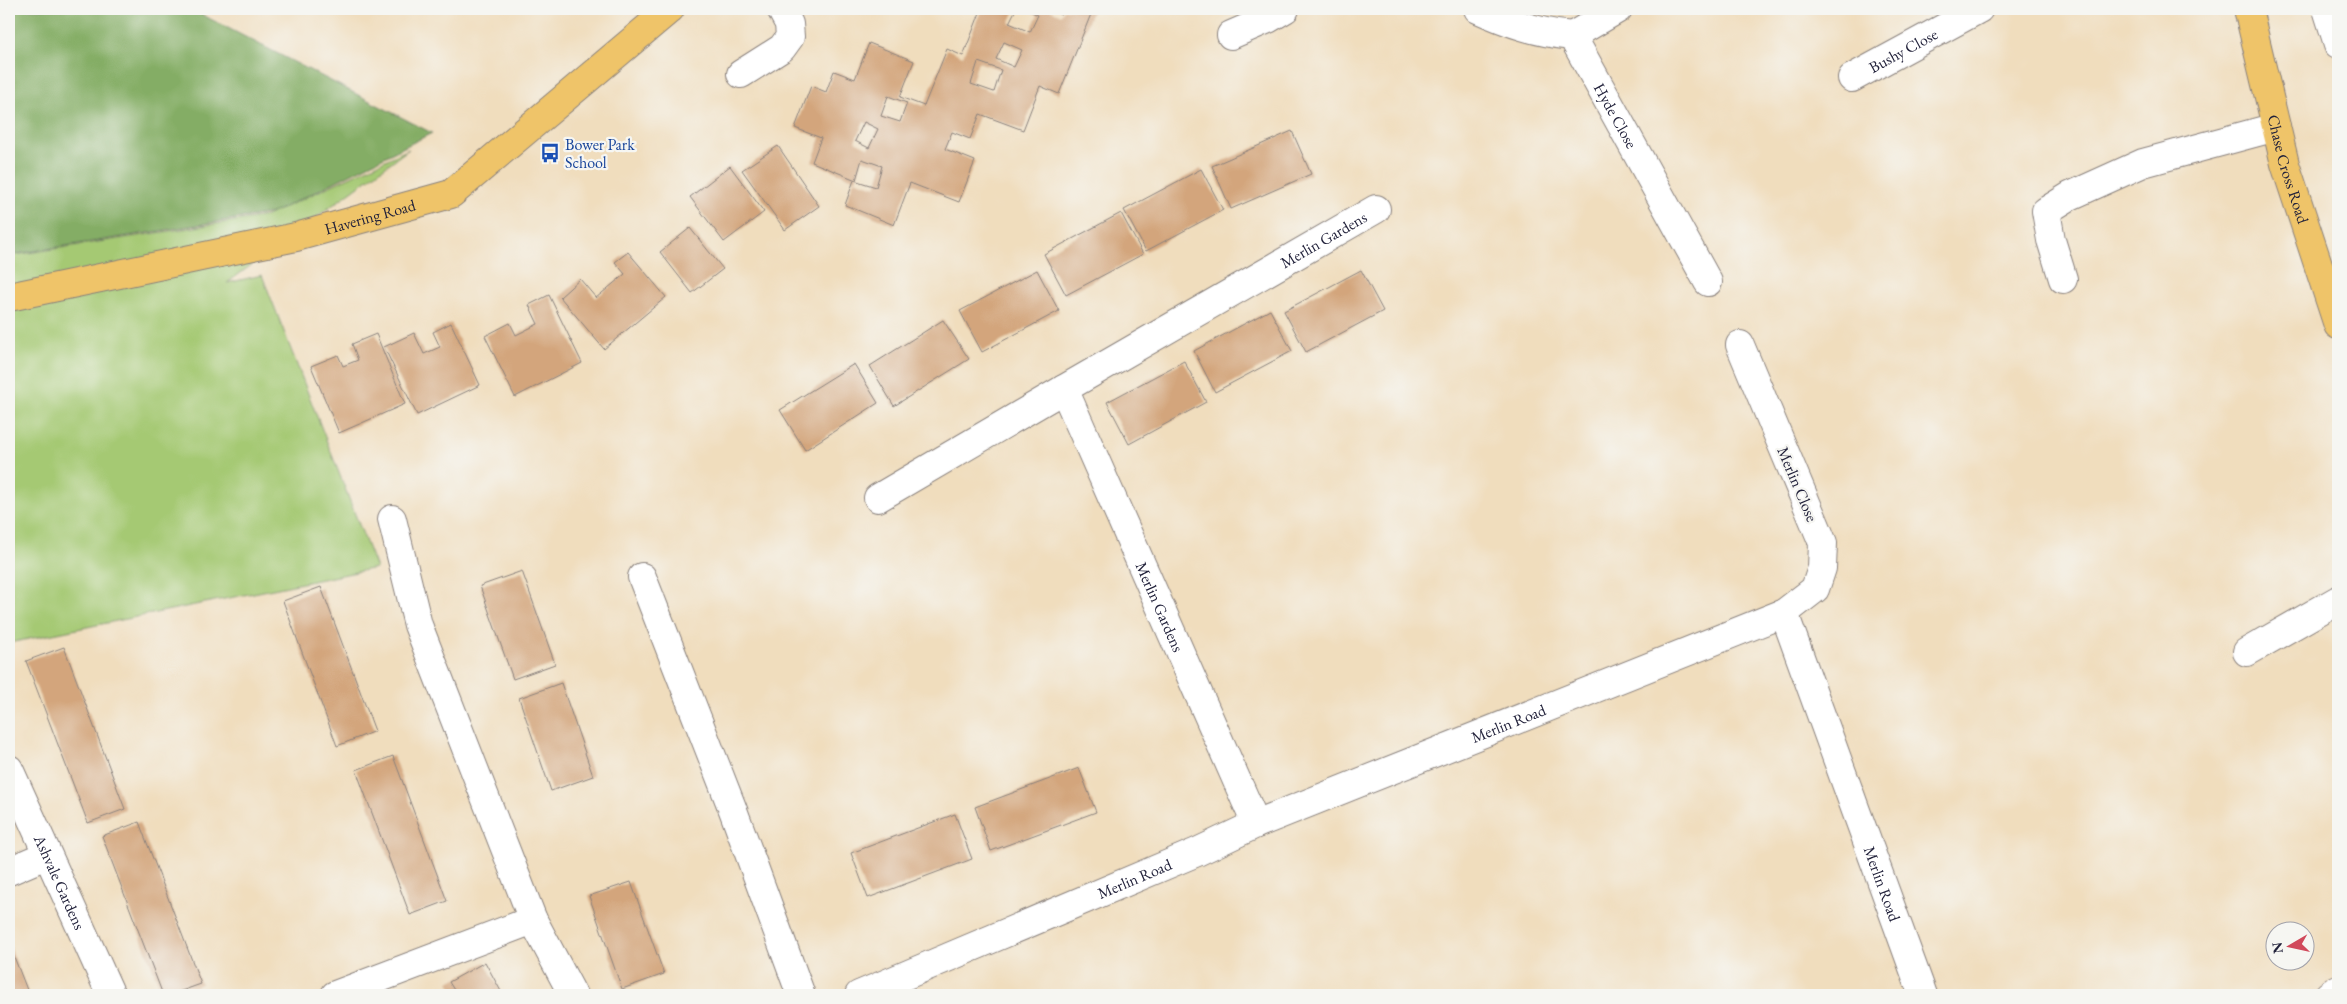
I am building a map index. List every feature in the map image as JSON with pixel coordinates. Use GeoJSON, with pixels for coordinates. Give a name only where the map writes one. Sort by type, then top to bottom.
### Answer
{"type":"FeatureCollection","features":[{"type":"Feature","properties":{"kind":"main road","name":"Havering Road"},"geometry":{"type":"LineString","coordinates":[[9,297],[296,237],[451,194],[670,9]]}},
{"type":"Feature","properties":{"kind":"main road","name":"Chase Cross Road"},"geometry":{"type":"LineString","coordinates":[[2248,9],[2285,164],[2333,294],[2338,326]]}},
{"type":"Feature","properties":{"kind":"street"},"geometry":{"type":"LineString","coordinates":[[741,74],[782,48],[790,38],[789,24],[780,9]]}},
{"type":"Feature","properties":{"kind":"street"},"geometry":{"type":"LineString","coordinates":[[1231,36],[1285,9]]}},
{"type":"Feature","properties":{"kind":"street"},"geometry":{"type":"LineString","coordinates":[[1478,9],[1511,24],[1546,34],[1572,36],[1618,9]]}},
{"type":"Feature","properties":{"kind":"street","name":"Bushy Close"},"geometry":{"type":"LineString","coordinates":[[1852,78],[1979,9]]}},
{"type":"Feature","properties":{"kind":"street"},"geometry":{"type":"LineString","coordinates":[[2327,9],[2338,44]]}},
{"type":"Feature","properties":{"kind":"street","name":"Hyde Close"},"geometry":{"type":"LineString","coordinates":[[1572,36],[1708,282]]}},
{"type":"Feature","properties":{"kind":"street"},"geometry":{"type":"LineString","coordinates":[[2063,280],[2051,240],[2046,211],[2070,196],[2143,163],[2276,127]]}},
{"type":"Feature","properties":{"kind":"street","name":"Merlin Gardens"},"geometry":{"type":"LineString","coordinates":[[878,498],[1376,209]]}},
{"type":"Feature","properties":{"kind":"street","name":"Merlin Close"},"geometry":{"type":"LineString","coordinates":[[1740,345],[1823,543],[1822,568],[1815,589],[1784,614]]}},
{"type":"Feature","properties":{"kind":"street","name":"Merlin Gardens"},"geometry":{"type":"LineString","coordinates":[[1064,389],[1256,824]]}},
{"type":"Feature","properties":{"kind":"street"},"geometry":{"type":"LineString","coordinates":[[392,519],[418,626],[533,920],[573,995]]}},
{"type":"Feature","properties":{"kind":"street"},"geometry":{"type":"LineString","coordinates":[[642,577],[733,810],[801,995]]}},
{"type":"Feature","properties":{"kind":"street"},"geometry":{"type":"LineString","coordinates":[[2247,652],[2338,600]]}},
{"type":"Feature","properties":{"kind":"street","name":"Merlin Road"},"geometry":{"type":"LineString","coordinates":[[859,995],[1197,852],[1256,824],[1784,614],[1923,995]]}},
{"type":"Feature","properties":{"kind":"street","name":"Ashvale Gardens"},"geometry":{"type":"LineString","coordinates":[[9,769],[46,855],[111,995]]}},
{"type":"Feature","properties":{"kind":"street"},"geometry":{"type":"LineString","coordinates":[[9,871],[46,855]]}},
{"type":"Feature","properties":{"kind":"street"},"geometry":{"type":"LineString","coordinates":[[335,995],[533,920]]}},
{"type":"Feature","properties":{"kind":"street"},"geometry":{"type":"LineString","coordinates":[[2329,995],[2338,989]]}},
{"type":"Feature","properties":{"kind":"green space"},"geometry":{"type":"Polygon","coordinates":[[[9,9],[191,9],[432,133],[273,213],[9,255],[9,9]]]}},
{"type":"Feature","properties":{"kind":"green space"},"geometry":{"type":"Polygon","coordinates":[[[409,149],[227,283],[262,275],[376,568],[9,643],[9,256],[266,216],[409,149]]]}},
{"type":"Feature","properties":{"kind":"building"},"geometry":{"type":"Polygon","coordinates":[[[978,9],[1016,9],[1009,23],[1030,32],[1038,15],[1026,9],[1049,9],[1061,15],[1064,9],[1093,9],[1059,94],[1040,86],[1023,130],[980,114],[970,139],[952,132],[945,149],[975,161],[959,202],[910,183],[894,225],[845,205],[854,180],[876,187],[882,166],[862,159],[856,180],[812,162],[821,138],[795,128],[811,86],[826,92],[834,71],[855,79],[869,43],[914,61],[900,97],[924,106],[947,49],[963,56],[981,10],[978,9]],[[1004,42],[996,59],[1014,67],[1022,50],[1004,42]],[[978,62],[971,84],[994,92],[1001,70],[978,62]],[[888,96],[881,116],[900,122],[907,103],[888,96]],[[864,122],[855,141],[869,148],[878,129],[864,122]]]}},
{"type":"Feature","properties":{"kind":"building"},"geometry":{"type":"Polygon","coordinates":[[[1292,131],[1311,174],[1231,209],[1212,166],[1292,131]]]}},
{"type":"Feature","properties":{"kind":"building"},"geometry":{"type":"Polygon","coordinates":[[[778,146],[819,206],[785,230],[742,170],[778,146]]]}},
{"type":"Feature","properties":{"kind":"building"},"geometry":{"type":"Polygon","coordinates":[[[730,166],[764,212],[724,242],[690,197],[730,166]]]}},
{"type":"Feature","properties":{"kind":"building"},"geometry":{"type":"Polygon","coordinates":[[[1201,169],[1223,210],[1146,251],[1124,210],[1201,169]]]}},
{"type":"Feature","properties":{"kind":"building"},"geometry":{"type":"Polygon","coordinates":[[[1121,213],[1143,254],[1066,295],[1044,254],[1121,213]]]}},
{"type":"Feature","properties":{"kind":"building"},"geometry":{"type":"Polygon","coordinates":[[[690,228],[723,269],[692,293],[660,252],[690,228]]]}},
{"type":"Feature","properties":{"kind":"building"},"geometry":{"type":"Polygon","coordinates":[[[628,252],[666,297],[604,349],[560,297],[580,279],[596,298],[625,274],[615,262],[628,252]]]}},
{"type":"Feature","properties":{"kind":"building"},"geometry":{"type":"Polygon","coordinates":[[[1037,270],[1059,311],[982,352],[960,311],[1037,270]]]}},
{"type":"Feature","properties":{"kind":"building"},"geometry":{"type":"Polygon","coordinates":[[[1361,270],[1383,311],[1306,352],[1284,311],[1361,270]]]}},
{"type":"Feature","properties":{"kind":"building"},"geometry":{"type":"Polygon","coordinates":[[[549,295],[582,363],[515,397],[485,336],[510,323],[516,335],[538,324],[529,305],[549,295]]]}},
{"type":"Feature","properties":{"kind":"building"},"geometry":{"type":"Polygon","coordinates":[[[1270,310],[1292,351],[1215,392],[1194,351],[1270,310]]]}},
{"type":"Feature","properties":{"kind":"building"},"geometry":{"type":"Polygon","coordinates":[[[943,320],[969,359],[894,406],[870,366],[943,320]]]}},
{"type":"Feature","properties":{"kind":"building"},"geometry":{"type":"Polygon","coordinates":[[[451,323],[480,385],[417,415],[384,347],[414,333],[424,354],[440,347],[433,332],[451,323]]]}},
{"type":"Feature","properties":{"kind":"building"},"geometry":{"type":"Polygon","coordinates":[[[376,334],[405,404],[339,433],[311,366],[338,355],[343,366],[358,360],[352,344],[376,334]]]}},
{"type":"Feature","properties":{"kind":"building"},"geometry":{"type":"Polygon","coordinates":[[[1184,361],[1206,402],[1129,444],[1107,402],[1184,361]]]}},
{"type":"Feature","properties":{"kind":"building"},"geometry":{"type":"Polygon","coordinates":[[[854,364],[878,403],[805,450],[780,410],[854,364]]]}},
{"type":"Feature","properties":{"kind":"building"},"geometry":{"type":"Polygon","coordinates":[[[522,571],[555,664],[513,679],[480,586],[522,571]]]}},
{"type":"Feature","properties":{"kind":"building"},"geometry":{"type":"Polygon","coordinates":[[[321,587],[375,731],[337,746],[283,601],[321,587]]]}},
{"type":"Feature","properties":{"kind":"building"},"geometry":{"type":"Polygon","coordinates":[[[64,647],[125,809],[88,823],[26,661],[64,647]]]}},
{"type":"Feature","properties":{"kind":"building"},"geometry":{"type":"Polygon","coordinates":[[[561,683],[593,776],[551,791],[519,698],[561,683]]]}},
{"type":"Feature","properties":{"kind":"building"},"geometry":{"type":"Polygon","coordinates":[[[393,756],[447,901],[410,915],[356,770],[393,756]]]}},
{"type":"Feature","properties":{"kind":"building"},"geometry":{"type":"Polygon","coordinates":[[[1079,768],[1096,812],[991,851],[975,807],[1079,768]]]}},
{"type":"Feature","properties":{"kind":"building"},"geometry":{"type":"Polygon","coordinates":[[[955,814],[972,859],[868,898],[851,853],[955,814]]]}},
{"type":"Feature","properties":{"kind":"building"},"geometry":{"type":"Polygon","coordinates":[[[139,822],[201,984],[170,995],[163,995],[102,836],[139,822]]]}},
{"type":"Feature","properties":{"kind":"building"},"geometry":{"type":"Polygon","coordinates":[[[631,882],[664,974],[622,989],[589,896],[631,882]]]}},
{"type":"Feature","properties":{"kind":"building"},"geometry":{"type":"Polygon","coordinates":[[[9,944],[29,995],[9,995],[9,944]]]}},
{"type":"Feature","properties":{"kind":"building"},"geometry":{"type":"Polygon","coordinates":[[[485,962],[503,995],[457,995],[449,982],[485,962]]]}},
{"type":"Feature","properties":{"kind":"place","name":"Bower Park School"},"geometry":{"type":"Point","coordinates":[550,153]}}]}
